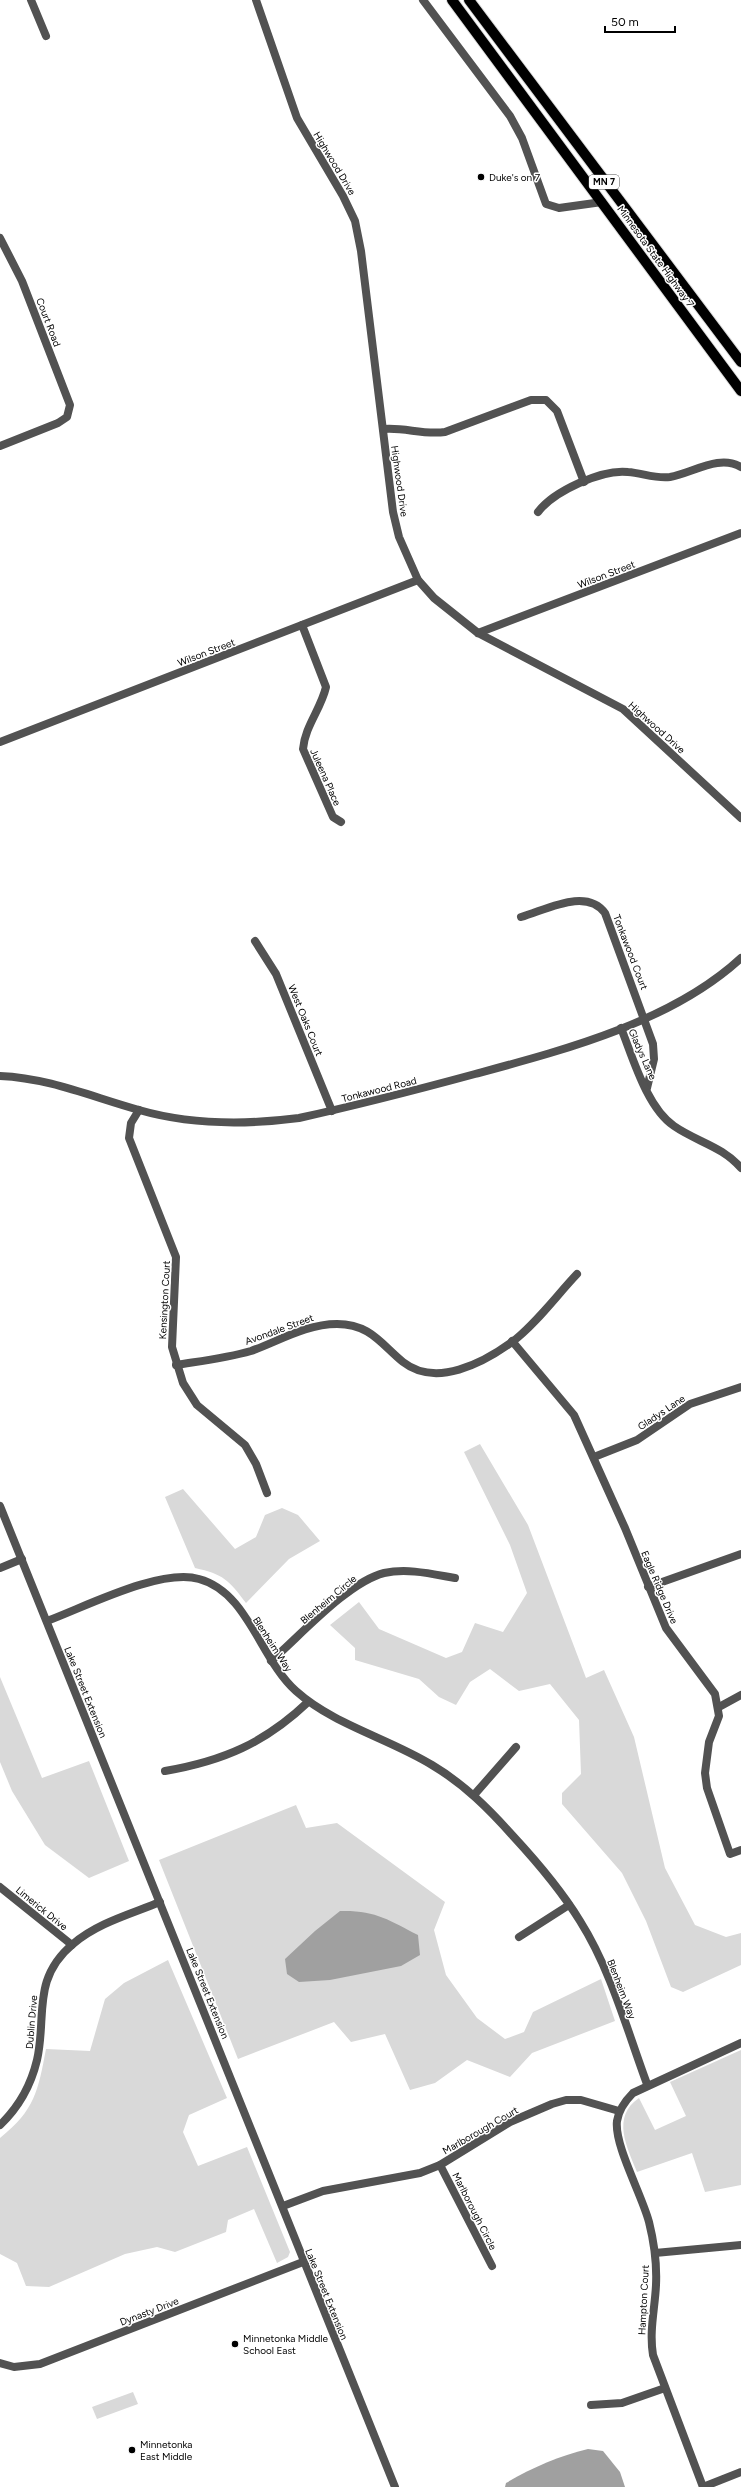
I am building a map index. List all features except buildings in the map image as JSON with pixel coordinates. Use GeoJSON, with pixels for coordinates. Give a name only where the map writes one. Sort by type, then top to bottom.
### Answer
{"type":"FeatureCollection","features":[{"type":"Feature","properties":{"kind":"main road","name":"Minnesota State Highway 7"},"geometry":{"type":"LineString","coordinates":[[452,0],[741,391]]}},
{"type":"Feature","properties":{"kind":"main road","name":"Minnesota State Highway 7"},"geometry":{"type":"LineString","coordinates":[[470,0],[741,362]]}},
{"type":"Feature","properties":{"kind":"street"},"geometry":{"type":"LineString","coordinates":[[31,0],[46,36]]}},
{"type":"Feature","properties":{"kind":"street","name":"Highwood Drive"},"geometry":{"type":"LineString","coordinates":[[256,0],[297,118],[344,196],[355,221],[361,251],[378,403],[384,429],[393,512],[399,536],[418,580],[434,598],[478,633],[623,710],[741,818]]}},
{"type":"Feature","properties":{"kind":"street"},"geometry":{"type":"LineString","coordinates":[[423,0],[510,116],[522,138],[546,204],[559,208],[602,202]]}},
{"type":"Feature","properties":{"kind":"street","name":"Court Road"},"geometry":{"type":"LineString","coordinates":[[0,238],[22,281],[70,405],[67,416],[58,423],[0,446]]}},
{"type":"Feature","properties":{"kind":"street"},"geometry":{"type":"LineString","coordinates":[[384,429],[397,428],[430,434],[445,432],[532,400],[546,400],[557,411],[584,482]]}},
{"type":"Feature","properties":{"kind":"street"},"geometry":{"type":"LineString","coordinates":[[538,512],[552,497],[584,482],[613,472],[627,472],[668,477],[722,462],[741,467]]}},
{"type":"Feature","properties":{"kind":"street","name":"Wilson Street"},"geometry":{"type":"LineString","coordinates":[[478,633],[741,533]]}},
{"type":"Feature","properties":{"kind":"street","name":"Wilson Street"},"geometry":{"type":"LineString","coordinates":[[0,742],[418,580]]}},
{"type":"Feature","properties":{"kind":"street","name":"Juleena Place"},"geometry":{"type":"LineString","coordinates":[[302,625],[326,687],[324,697],[304,736],[303,748],[333,817],[341,822]]}},
{"type":"Feature","properties":{"kind":"street","name":"Tonkawood Court"},"geometry":{"type":"LineString","coordinates":[[521,917],[579,900],[587,900],[601,907],[605,913],[644,1018]]}},
{"type":"Feature","properties":{"kind":"street","name":"West Oaks Court"},"geometry":{"type":"LineString","coordinates":[[255,941],[276,974],[332,1111]]}},
{"type":"Feature","properties":{"kind":"street","name":"Tonkawood Road"},"geometry":{"type":"LineString","coordinates":[[0,1076],[38,1080],[139,1110],[182,1120],[222,1123],[265,1122],[332,1111],[530,1059],[621,1028],[693,995],[716,979],[741,958]]}},
{"type":"Feature","properties":{"kind":"street","name":"Gladys Lane"},"geometry":{"type":"LineString","coordinates":[[644,1018],[654,1051],[647,1088]]}},
{"type":"Feature","properties":{"kind":"street","name":"Gladys Lane"},"geometry":{"type":"LineString","coordinates":[[621,1028],[655,1108],[667,1121],[720,1149],[741,1168]]}},
{"type":"Feature","properties":{"kind":"street","name":"Kensington Court"},"geometry":{"type":"LineString","coordinates":[[139,1110],[131,1123],[130,1138],[176,1257],[177,1279],[171,1331],[172,1347],[176,1365],[191,1399],[245,1445],[251,1454],[267,1493]]}},
{"type":"Feature","properties":{"kind":"street","name":"Avondale Street"},"geometry":{"type":"LineString","coordinates":[[176,1365],[245,1352],[322,1325],[355,1326],[370,1332],[383,1341],[403,1362],[426,1373],[453,1371],[477,1361],[512,1341],[577,1274]]}},
{"type":"Feature","properties":{"kind":"street","name":"Eagle Ridge Drive"},"geometry":{"type":"LineString","coordinates":[[512,1341],[574,1414],[594,1457],[666,1628],[709,1684],[719,1707]]}},
{"type":"Feature","properties":{"kind":"street","name":"Gladys Lane"},"geometry":{"type":"LineString","coordinates":[[594,1457],[637,1440],[690,1404],[741,1387]]}},
{"type":"Feature","properties":{"kind":"street","name":"Lake Street Extension"},"geometry":{"type":"LineString","coordinates":[[0,1506],[283,2206],[303,2262],[395,2487]]}},
{"type":"Feature","properties":{"kind":"street"},"geometry":{"type":"LineString","coordinates":[[648,1587],[741,1554]]}},
{"type":"Feature","properties":{"kind":"street"},"geometry":{"type":"LineString","coordinates":[[0,1568],[22,1559]]}},
{"type":"Feature","properties":{"kind":"street","name":"Blenheim Circle"},"geometry":{"type":"LineString","coordinates":[[271,1661],[348,1592],[365,1581],[384,1573],[404,1571],[454,1578]]}},
{"type":"Feature","properties":{"kind":"street","name":"Blenheim Way"},"geometry":{"type":"LineString","coordinates":[[47,1621],[151,1582],[169,1577],[199,1579],[224,1591],[233,1600],[279,1674],[308,1702],[432,1765],[474,1795],[543,1868],[569,1905],[595,1948],[648,2084]]}},
{"type":"Feature","properties":{"kind":"street"},"geometry":{"type":"LineString","coordinates":[[741,1695],[719,1707],[719,1716],[709,1742],[705,1773],[706,1788],[730,1854],[741,1850]]}},
{"type":"Feature","properties":{"kind":"street"},"geometry":{"type":"LineString","coordinates":[[165,1771],[219,1759],[245,1748],[292,1717],[308,1702]]}},
{"type":"Feature","properties":{"kind":"street"},"geometry":{"type":"LineString","coordinates":[[474,1795],[516,1747]]}},
{"type":"Feature","properties":{"kind":"street","name":"Limerick Drive"},"geometry":{"type":"LineString","coordinates":[[1,1889],[72,1945]]}},
{"type":"Feature","properties":{"kind":"street","name":"Dublin Drive"},"geometry":{"type":"LineString","coordinates":[[0,2125],[17,2107],[33,2075],[38,2058],[43,1994],[58,1961],[72,1945],[100,1927],[160,1902]]}},
{"type":"Feature","properties":{"kind":"street"},"geometry":{"type":"LineString","coordinates":[[519,1937],[569,1905]]}},
{"type":"Feature","properties":{"kind":"street"},"geometry":{"type":"LineString","coordinates":[[619,2111],[633,2093],[648,2084],[741,2043]]}},
{"type":"Feature","properties":{"kind":"street","name":"Marlborough Court"},"geometry":{"type":"LineString","coordinates":[[283,2206],[323,2191],[399,2178],[440,2165],[510,2122],[552,2104],[566,2100],[581,2100],[619,2111]]}},
{"type":"Feature","properties":{"kind":"street","name":"Hampton Court"},"geometry":{"type":"LineString","coordinates":[[619,2111],[617,2132],[649,2222],[654,2253],[656,2284],[651,2342],[665,2388],[703,2487]]}},
{"type":"Feature","properties":{"kind":"street","name":"Marlborough Circle"},"geometry":{"type":"LineString","coordinates":[[440,2165],[492,2266]]}},
{"type":"Feature","properties":{"kind":"street"},"geometry":{"type":"LineString","coordinates":[[654,2253],[741,2245]]}},
{"type":"Feature","properties":{"kind":"street","name":"Dynasty Drive"},"geometry":{"type":"LineString","coordinates":[[0,2363],[14,2367],[40,2364],[303,2262]]}},
{"type":"Feature","properties":{"kind":"street"},"geometry":{"type":"LineString","coordinates":[[591,2405],[622,2403],[665,2388]]}},
{"type":"Feature","properties":{"kind":"street"},"geometry":{"type":"LineString","coordinates":[[703,2487],[741,2472]]}},
{"type":"Feature","properties":{"kind":"shaded area"},"geometry":{"type":"Polygon","coordinates":[[[480,1444],[528,1525],[586,1678],[604,1670],[634,1737],[665,1868],[695,1925],[726,1937],[741,1933],[741,1965],[683,1992],[671,1987],[646,1921],[622,1873],[562,1804],[562,1793],[581,1774],[579,1720],[550,1684],[519,1691],[490,1669],[470,1682],[456,1705],[439,1697],[419,1679],[355,1660],[355,1648],[330,1625],[359,1602],[379,1629],[446,1658],[462,1652],[475,1623],[503,1632],[527,1593],[510,1545],[464,1452],[480,1444]]]}},
{"type":"Feature","properties":{"kind":"shaded area"},"geometry":{"type":"Polygon","coordinates":[[[183,1489],[235,1549],[256,1537],[265,1515],[282,1508],[298,1515],[320,1541],[289,1559],[246,1603],[225,1579],[205,1570],[195,1568],[165,1497],[183,1489]]]}},
{"type":"Feature","properties":{"kind":"shaded area"},"geometry":{"type":"Polygon","coordinates":[[[0,1677],[42,1778],[89,1761],[129,1861],[89,1878],[45,1845],[12,1791],[0,1762],[0,1677]]]}},
{"type":"Feature","properties":{"kind":"shaded area"},"geometry":{"type":"Polygon","coordinates":[[[296,1805],[306,1828],[337,1823],[445,1902],[434,1930],[446,1975],[477,2018],[505,2039],[524,2032],[533,2012],[601,1979],[615,2021],[532,2053],[510,2077],[467,2060],[435,2083],[410,2090],[385,2034],[351,2042],[334,2022],[238,2059],[159,1860],[296,1805]]]}},
{"type":"Feature","properties":{"kind":"shaded area"},"geometry":{"type":"Polygon","coordinates":[[[340,1911],[372,1914],[418,1935],[420,1955],[401,1966],[330,1980],[299,1982],[287,1974],[285,1959],[315,1931],[340,1911]]]}},
{"type":"Feature","properties":{"kind":"shaded area"},"geometry":{"type":"Polygon","coordinates":[[[168,1960],[227,2098],[189,2115],[183,2132],[198,2166],[247,2147],[290,2252],[288,2257],[277,2263],[254,2209],[228,2220],[226,2232],[175,2252],[157,2247],[125,2254],[49,2287],[26,2286],[17,2263],[0,2254],[0,2138],[12,2128],[28,2109],[37,2088],[46,2049],[90,2051],[105,1999],[124,1983],[168,1960]]]}},
{"type":"Feature","properties":{"kind":"shaded area"},"geometry":{"type":"Polygon","coordinates":[[[741,2050],[741,2185],[705,2192],[692,2153],[637,2172],[629,2153],[624,2133],[623,2123],[625,2114],[630,2106],[639,2098],[655,2130],[686,2116],[670,2082],[741,2050]]]}},
{"type":"Feature","properties":{"kind":"shaded area"},"geometry":{"type":"Polygon","coordinates":[[[133,2392],[138,2404],[97,2419],[92,2407],[133,2392]]]}},
{"type":"Feature","properties":{"kind":"shaded area"},"geometry":{"type":"Polygon","coordinates":[[[588,2449],[603,2451],[620,2472],[625,2487],[505,2487],[506,2483],[535,2467],[566,2455],[588,2449]]]}},
{"type":"Feature","properties":{"kind":"place","name":"Duke's on 7"},"geometry":{"type":"Point","coordinates":[481,177]}},
{"type":"Feature","properties":{"kind":"place","name":"Minnetonka Middle School East"},"geometry":{"type":"Point","coordinates":[235,2344]}},
{"type":"Feature","properties":{"kind":"place","name":"Minnetonka East Middle"},"geometry":{"type":"Point","coordinates":[132,2450]}}]}
